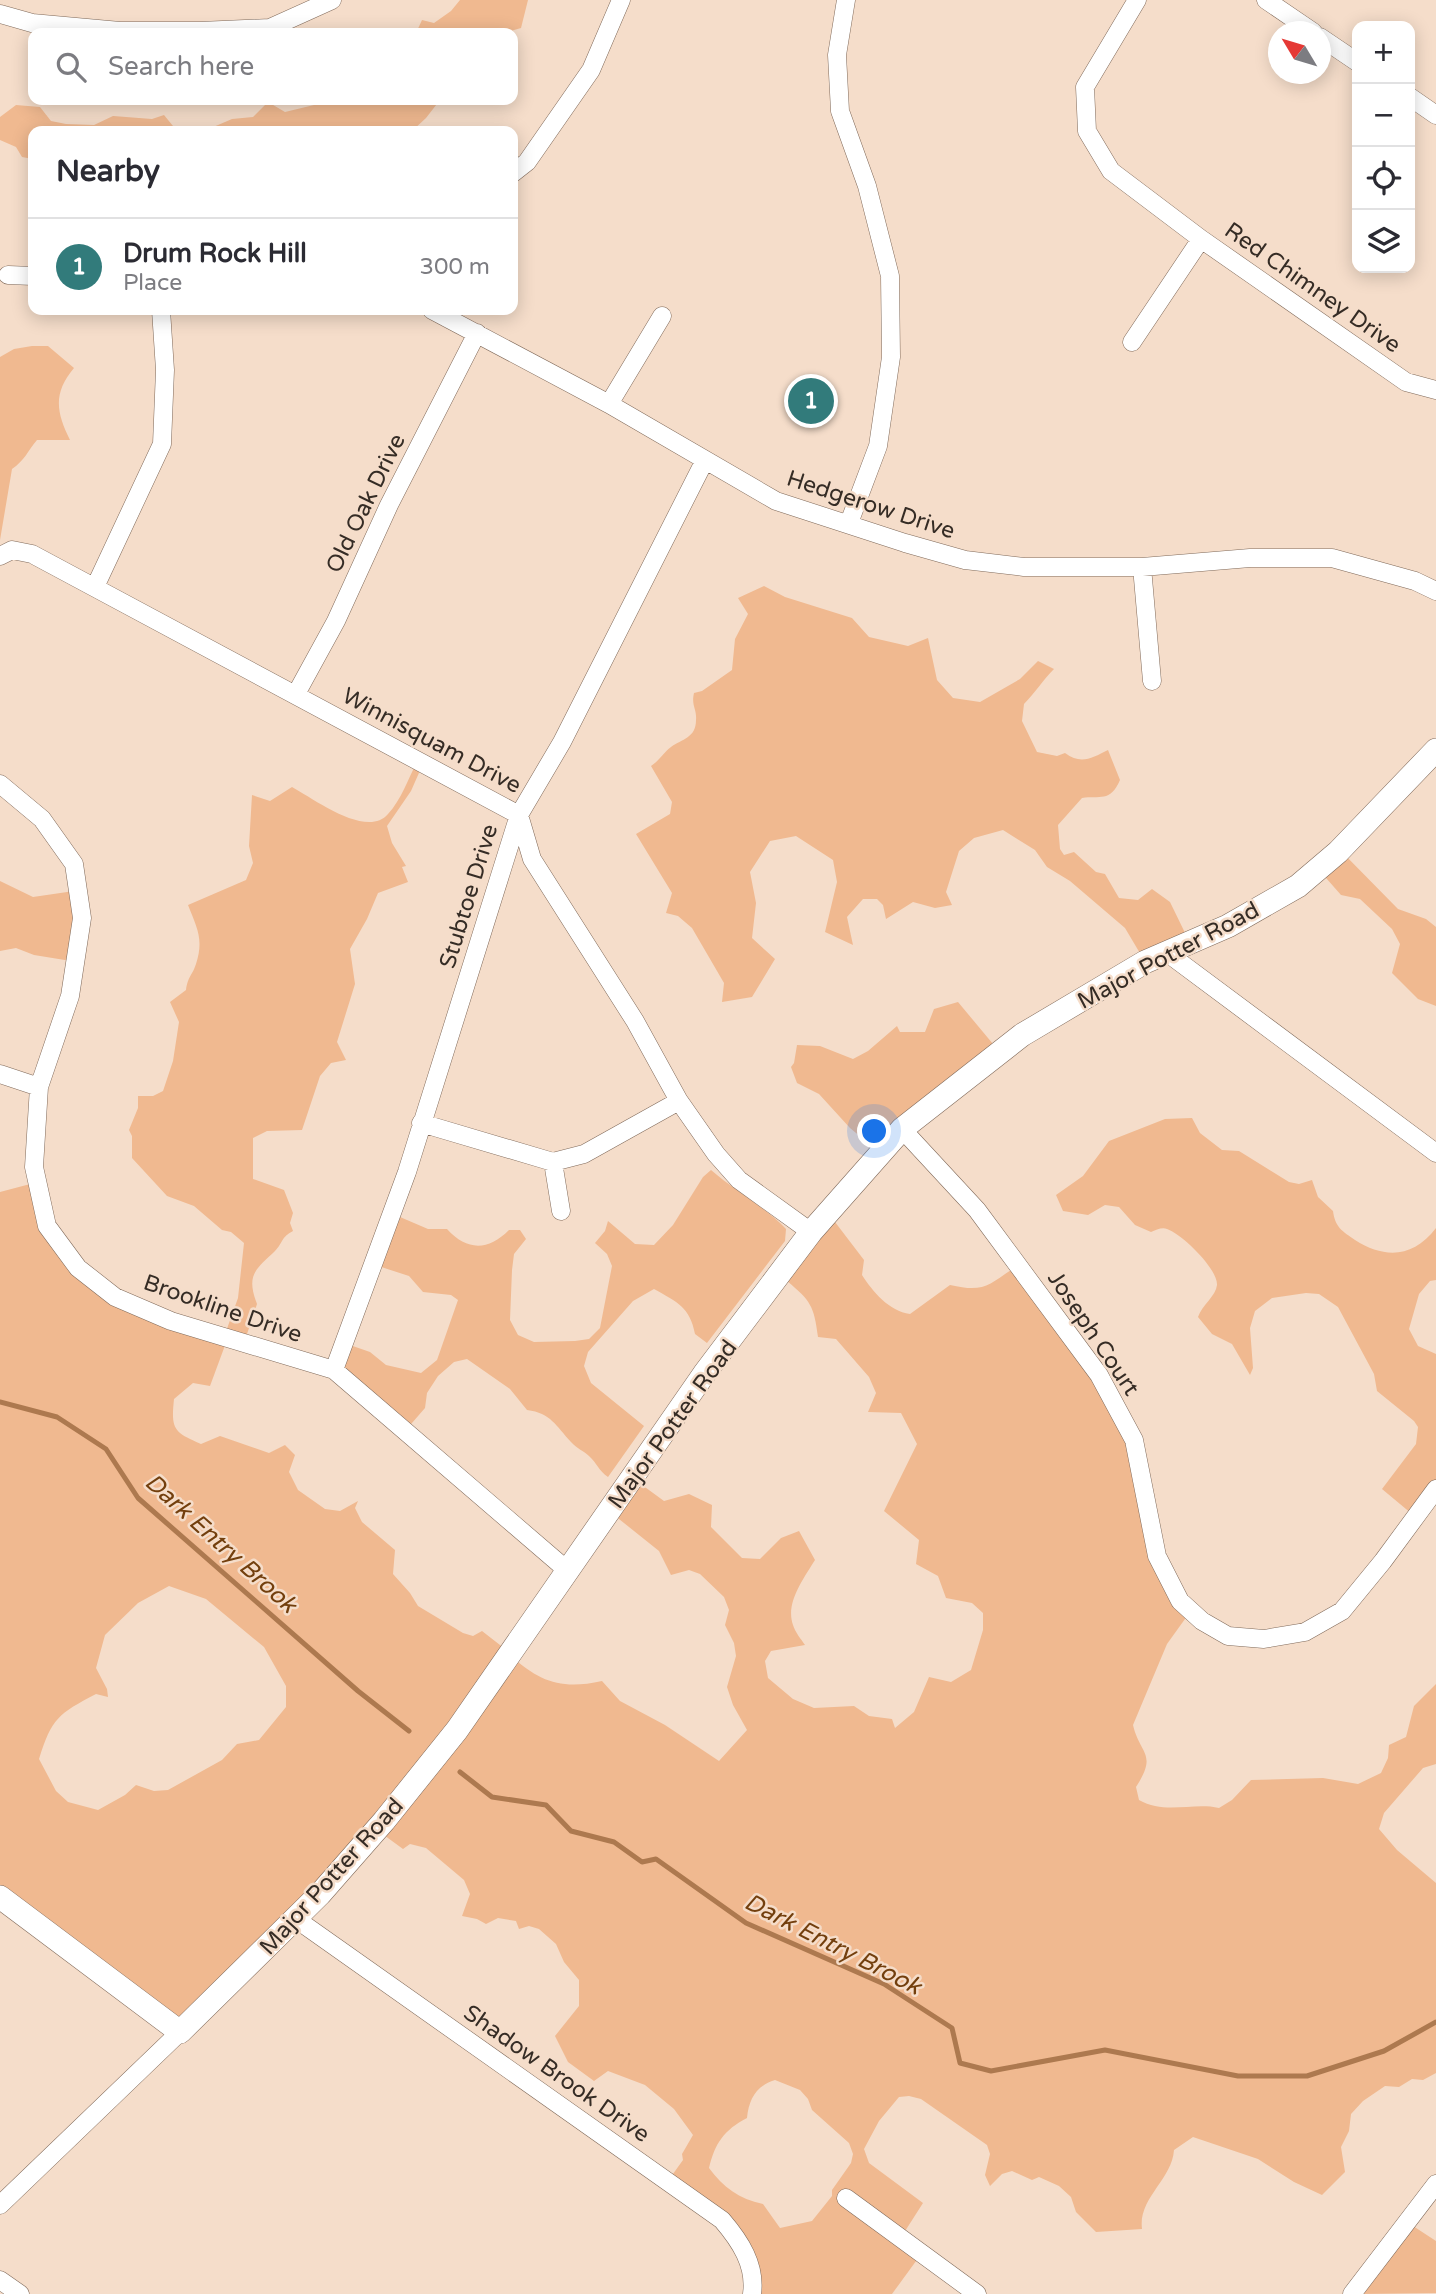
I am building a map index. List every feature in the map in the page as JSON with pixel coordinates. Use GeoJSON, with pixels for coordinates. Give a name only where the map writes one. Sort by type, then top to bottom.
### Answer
{"type":"FeatureCollection","features":[{"type":"Feature","properties":{"kind":"street"},"geometry":{"type":"LineString","coordinates":[[252,28],[270,27],[332,0]]}},
{"type":"Feature","properties":{"kind":"street"},"geometry":{"type":"LineString","coordinates":[[518,169],[527,162],[591,70],[621,0]]}},
{"type":"Feature","properties":{"kind":"street"},"geometry":{"type":"LineString","coordinates":[[846,0],[837,55],[840,111],[867,186],[890,276],[891,357],[878,446],[849,523]]}},
{"type":"Feature","properties":{"kind":"street","name":"Red Chimney Drive"},"geometry":{"type":"LineString","coordinates":[[1137,0],[1085,88],[1087,131],[1111,171],[1200,239],[1406,382],[1436,390]]}},
{"type":"Feature","properties":{"kind":"street"},"geometry":{"type":"LineString","coordinates":[[1266,0],[1296,21]]}},
{"type":"Feature","properties":{"kind":"street"},"geometry":{"type":"LineString","coordinates":[[0,14],[32,23],[81,28]]}},
{"type":"Feature","properties":{"kind":"street"},"geometry":{"type":"LineString","coordinates":[[1331,44],[1352,59]]}},
{"type":"Feature","properties":{"kind":"street"},"geometry":{"type":"LineString","coordinates":[[1415,100],[1436,115]]}},
{"type":"Feature","properties":{"kind":"street","name":"Red Chimney Drive"},"geometry":{"type":"LineString","coordinates":[[1132,342],[1200,239]]}},
{"type":"Feature","properties":{"kind":"street"},"geometry":{"type":"LineString","coordinates":[[8,275],[28,276]]}},
{"type":"Feature","properties":{"kind":"street"},"geometry":{"type":"LineString","coordinates":[[95,587],[162,444],[165,370],[161,315]]}},
{"type":"Feature","properties":{"kind":"street","name":"Hedgerow Drive"},"geometry":{"type":"LineString","coordinates":[[442,315],[609,404],[776,500],[965,560],[1024,567],[1142,567],[1250,558],[1332,558],[1415,580],[1436,591]]}},
{"type":"Feature","properties":{"kind":"street"},"geometry":{"type":"LineString","coordinates":[[609,404],[662,316]]}},
{"type":"Feature","properties":{"kind":"street","name":"Old Oak Drive"},"geometry":{"type":"LineString","coordinates":[[296,694],[336,621],[389,505],[477,333]]}},
{"type":"Feature","properties":{"kind":"street","name":"Stubtoe Drive"},"geometry":{"type":"LineString","coordinates":[[334,1370],[407,1171],[519,815],[562,742],[705,460]]}},
{"type":"Feature","properties":{"kind":"street","name":"Winnisquam Drive"},"geometry":{"type":"LineString","coordinates":[[6,553],[32,554],[519,815],[533,859],[635,1021],[679,1101],[716,1154],[739,1180],[811,1232]]}},
{"type":"Feature","properties":{"kind":"street"},"geometry":{"type":"LineString","coordinates":[[1142,567],[1152,681]]}},
{"type":"Feature","properties":{"kind":"street","name":"Major Potter Road"},"geometry":{"type":"LineString","coordinates":[[0,2205],[296,1919],[374,1834],[457,1730],[704,1374],[811,1232],[902,1129],[1021,1035],[1145,962],[1231,924],[1298,886],[1338,852],[1436,750]]}},
{"type":"Feature","properties":{"kind":"street","name":"Brookline Drive"},"geometry":{"type":"LineString","coordinates":[[0,784],[42,819],[74,864],[82,918],[70,996],[39,1087],[34,1167],[47,1226],[78,1268],[115,1297],[171,1321],[334,1370],[568,1571]]}},
{"type":"Feature","properties":{"kind":"street"},"geometry":{"type":"LineString","coordinates":[[1166,952],[1436,1153]]}},
{"type":"Feature","properties":{"kind":"street"},"geometry":{"type":"LineString","coordinates":[[0,1074],[39,1087]]}},
{"type":"Feature","properties":{"kind":"street"},"geometry":{"type":"LineString","coordinates":[[421,1123],[553,1162],[584,1154],[679,1101]]}},
{"type":"Feature","properties":{"kind":"street","name":"Joseph Court"},"geometry":{"type":"LineString","coordinates":[[902,1129],[977,1210],[1099,1375],[1134,1440],[1157,1556],[1180,1601],[1202,1621],[1228,1636],[1264,1639],[1305,1632],[1342,1611],[1436,1489]]}},
{"type":"Feature","properties":{"kind":"street"},"geometry":{"type":"LineString","coordinates":[[553,1162],[561,1211]]}},
{"type":"Feature","properties":{"kind":"street"},"geometry":{"type":"LineString","coordinates":[[0,1897],[180,2032]]}},
{"type":"Feature","properties":{"kind":"street","name":"Shadow Brook Drive"},"geometry":{"type":"LineString","coordinates":[[296,1919],[722,2220],[736,2237],[747,2258],[753,2283],[752,2294]]}},
{"type":"Feature","properties":{"kind":"street"},"geometry":{"type":"LineString","coordinates":[[1352,2294],[1436,2184]]}},
{"type":"Feature","properties":{"kind":"street"},"geometry":{"type":"LineString","coordinates":[[846,2198],[977,2294]]}},
{"type":"Feature","properties":{"kind":"street"},"geometry":{"type":"LineString","coordinates":[[0,2280],[20,2294]]}},
{"type":"Feature","properties":{"kind":"shaded area"},"geometry":{"type":"Polygon","coordinates":[[[460,0],[528,0],[521,28],[518,29],[418,28],[422,20],[434,23],[451,11],[460,0]]]}},
{"type":"Feature","properties":{"kind":"shaded area"},"geometry":{"type":"Polygon","coordinates":[[[16,105],[40,107],[51,121],[66,124],[94,125],[113,116],[152,119],[164,115],[173,126],[28,126],[28,158],[22,157],[16,147],[0,140],[0,117],[16,105]]]}},
{"type":"Feature","properties":{"kind":"shaded area"},"geometry":{"type":"Polygon","coordinates":[[[265,105],[273,105],[285,112],[314,105],[436,105],[417,126],[216,126],[232,119],[253,117],[265,105]]]}},
{"type":"Feature","properties":{"kind":"shaded area"},"geometry":{"type":"Polygon","coordinates":[[[48,346],[74,368],[63,386],[59,403],[70,440],[37,440],[12,469],[0,540],[0,357],[14,349],[48,346]]]}},
{"type":"Feature","properties":{"kind":"shaded area"},"geometry":{"type":"Polygon","coordinates":[[[764,586],[785,597],[852,618],[869,637],[908,646],[928,638],[937,680],[953,698],[980,702],[1020,679],[1038,661],[1054,669],[1024,704],[1022,721],[1037,752],[1057,756],[1065,753],[1081,759],[1092,758],[1108,750],[1120,780],[1108,795],[1082,798],[1058,825],[1060,849],[1064,855],[1074,852],[1096,872],[1105,874],[1119,898],[1138,900],[1152,889],[1170,902],[1188,939],[1144,960],[1125,928],[1070,881],[1047,867],[1035,850],[1003,830],[974,838],[959,851],[946,892],[952,905],[935,908],[913,902],[886,919],[883,905],[877,899],[863,899],[847,917],[853,945],[825,932],[837,882],[833,860],[796,836],[770,841],[750,872],[756,903],[752,938],[775,959],[752,997],[722,1002],[724,983],[692,928],[678,916],[666,913],[672,893],[636,834],[670,814],[672,802],[651,766],[668,749],[694,731],[694,693],[702,691],[732,670],[735,639],[748,614],[738,598],[764,586]]]}},
{"type":"Feature","properties":{"kind":"shaded area"},"geometry":{"type":"Polygon","coordinates":[[[417,762],[422,766],[411,791],[387,826],[392,843],[406,866],[402,867],[408,882],[378,893],[350,949],[355,984],[337,1042],[346,1060],[331,1063],[320,1076],[302,1130],[267,1131],[253,1138],[253,1179],[284,1190],[293,1213],[290,1223],[293,1231],[254,1274],[252,1286],[257,1304],[244,1343],[227,1340],[210,1386],[193,1383],[174,1399],[173,1417],[176,1428],[201,1444],[220,1436],[269,1453],[285,1445],[295,1455],[289,1472],[298,1490],[325,1509],[340,1511],[358,1501],[355,1508],[362,1522],[395,1550],[393,1574],[418,1606],[463,1633],[473,1636],[482,1631],[542,1678],[575,1685],[602,1681],[620,1701],[665,1725],[719,1761],[747,1730],[733,1705],[727,1687],[736,1656],[734,1643],[725,1625],[729,1610],[724,1597],[700,1574],[689,1570],[671,1575],[659,1551],[614,1515],[638,1482],[664,1501],[689,1494],[712,1505],[711,1527],[742,1558],[760,1559],[781,1538],[799,1531],[815,1560],[797,1591],[792,1608],[794,1628],[805,1645],[771,1651],[765,1661],[768,1678],[793,1699],[814,1708],[854,1706],[869,1716],[892,1719],[895,1728],[914,1712],[929,1677],[951,1682],[971,1670],[983,1630],[983,1613],[972,1603],[946,1598],[938,1576],[916,1564],[919,1540],[884,1511],[917,1444],[901,1413],[868,1412],[876,1393],[869,1377],[836,1339],[818,1337],[810,1305],[787,1281],[815,1243],[835,1222],[864,1260],[862,1275],[876,1294],[895,1309],[910,1314],[950,1285],[979,1288],[1017,1266],[1129,1432],[1153,1550],[1190,1612],[1167,1644],[1133,1725],[1147,1760],[1136,1787],[1139,1800],[1169,1808],[1219,1808],[1232,1800],[1251,1780],[1323,1778],[1358,1784],[1381,1773],[1388,1758],[1389,1745],[1406,1737],[1414,1706],[1436,1684],[1436,1764],[1423,1768],[1384,1813],[1379,1829],[1397,1850],[1436,1883],[1436,2073],[1423,2080],[1412,2079],[1399,2087],[1385,2086],[1363,2101],[1351,2114],[1349,2131],[1341,2147],[1345,2172],[1322,2195],[1294,2182],[1258,2159],[1193,2137],[1174,2150],[1168,2171],[1145,2208],[1142,2229],[1096,2232],[1076,2212],[1071,2197],[1059,2186],[1039,2177],[1032,2180],[1012,2171],[1002,2174],[990,2186],[985,2175],[990,2154],[987,2145],[921,2099],[899,2097],[879,2121],[864,2149],[869,2163],[923,2203],[900,2239],[919,2257],[892,2294],[754,2294],[728,2234],[665,2185],[683,2160],[682,2154],[693,2135],[674,2109],[645,2085],[608,2071],[594,2081],[568,2062],[555,2036],[579,2006],[579,1980],[564,1962],[556,1944],[539,1929],[529,1926],[519,1929],[516,1921],[498,1918],[486,1924],[462,1916],[470,1894],[464,1880],[426,1848],[410,1844],[403,1849],[377,1830],[184,2027],[0,1899],[0,1192],[34,1183],[78,1271],[224,1337],[238,1298],[244,1243],[231,1232],[222,1230],[194,1206],[167,1196],[132,1158],[132,1136],[129,1130],[138,1108],[138,1096],[153,1096],[163,1091],[173,1061],[179,1022],[170,1002],[186,990],[199,947],[198,934],[188,905],[246,880],[253,863],[249,846],[252,795],[270,801],[292,787],[354,820],[379,821],[397,802],[417,762]],[[169,1586],[138,1603],[105,1635],[96,1668],[107,1689],[108,1697],[96,1694],[73,1707],[58,1719],[48,1734],[39,1759],[56,1791],[68,1802],[98,1810],[125,1795],[136,1785],[154,1791],[168,1790],[222,1760],[237,1744],[259,1740],[286,1707],[286,1686],[264,1647],[206,1599],[169,1586]],[[775,2080],[758,2090],[752,2099],[747,2118],[732,2127],[722,2138],[714,2151],[709,2168],[732,2191],[763,2204],[780,2228],[812,2221],[832,2196],[832,2190],[851,2163],[853,2154],[849,2143],[812,2110],[808,2099],[800,2090],[775,2080]]]}},
{"type":"Feature","properties":{"kind":"shaded area"},"geometry":{"type":"Polygon","coordinates":[[[1339,849],[1398,909],[1426,919],[1436,927],[1436,1006],[1418,999],[1392,973],[1400,944],[1392,929],[1360,899],[1341,895],[1319,870],[1339,849]]]}},
{"type":"Feature","properties":{"kind":"shaded area"},"geometry":{"type":"Polygon","coordinates":[[[0,881],[33,897],[74,891],[79,901],[71,961],[34,955],[16,948],[0,951],[0,881]]]}},
{"type":"Feature","properties":{"kind":"shaded area"},"geometry":{"type":"Polygon","coordinates":[[[958,1002],[998,1050],[879,1152],[850,1128],[819,1094],[797,1083],[791,1067],[797,1045],[820,1046],[853,1059],[868,1051],[897,1026],[900,1032],[925,1032],[934,1009],[958,1002]]]}},
{"type":"Feature","properties":{"kind":"shaded area"},"geometry":{"type":"Polygon","coordinates":[[[1192,1118],[1200,1133],[1222,1150],[1239,1151],[1289,1182],[1299,1184],[1312,1180],[1318,1197],[1333,1211],[1340,1228],[1366,1246],[1388,1252],[1408,1250],[1427,1238],[1436,1228],[1436,1280],[1430,1281],[1419,1294],[1409,1329],[1418,1346],[1436,1354],[1436,1486],[1412,1514],[1382,1489],[1416,1444],[1418,1427],[1377,1391],[1374,1374],[1338,1307],[1319,1294],[1306,1293],[1272,1298],[1255,1311],[1250,1328],[1253,1368],[1250,1375],[1232,1344],[1212,1334],[1198,1317],[1217,1285],[1212,1270],[1190,1245],[1167,1229],[1151,1232],[1135,1225],[1119,1207],[1105,1205],[1088,1215],[1063,1211],[1056,1195],[1083,1176],[1109,1141],[1165,1119],[1192,1118]]]}},
{"type":"Feature","properties":{"kind":"shaded area"},"geometry":{"type":"Polygon","coordinates":[[[711,1170],[786,1229],[785,1241],[707,1343],[695,1334],[686,1311],[654,1289],[633,1301],[588,1352],[584,1366],[591,1383],[644,1426],[608,1477],[552,1421],[542,1414],[527,1410],[510,1389],[467,1359],[454,1362],[438,1376],[427,1393],[425,1408],[405,1431],[334,1372],[347,1344],[370,1352],[386,1365],[421,1373],[437,1360],[458,1300],[451,1295],[423,1292],[409,1276],[372,1264],[393,1214],[428,1229],[447,1229],[470,1245],[485,1245],[509,1230],[520,1230],[526,1239],[514,1254],[510,1320],[518,1335],[534,1342],[575,1341],[589,1339],[600,1328],[612,1266],[607,1254],[595,1243],[605,1231],[608,1221],[635,1244],[654,1245],[673,1225],[703,1177],[711,1170]]]}},
{"type":"Feature","properties":{"kind":"shaded area"},"geometry":{"type":"Polygon","coordinates":[[[1413,2226],[1436,2241],[1436,2293],[1359,2294],[1413,2226]]]}},
{"type":"Feature","properties":{"kind":"waterway","name":"Dark Entry Brook"},"geometry":{"type":"LineString","coordinates":[[0,1402],[57,1417],[106,1449],[138,1498],[358,1691],[409,1731]]}},
{"type":"Feature","properties":{"kind":"waterway","name":"Dark Entry Brook"},"geometry":{"type":"LineString","coordinates":[[460,1772],[492,1797],[546,1805],[571,1831],[614,1842],[642,1862],[656,1859],[746,1923],[884,1984],[952,2028],[960,2063],[991,2071],[1105,2050],[1238,2076],[1307,2076],[1384,2051],[1436,2022]]}},
{"type":"Feature","properties":{"kind":"place","name":"Drum Rock Hill"},"geometry":{"type":"Point","coordinates":[811,401]}}]}
